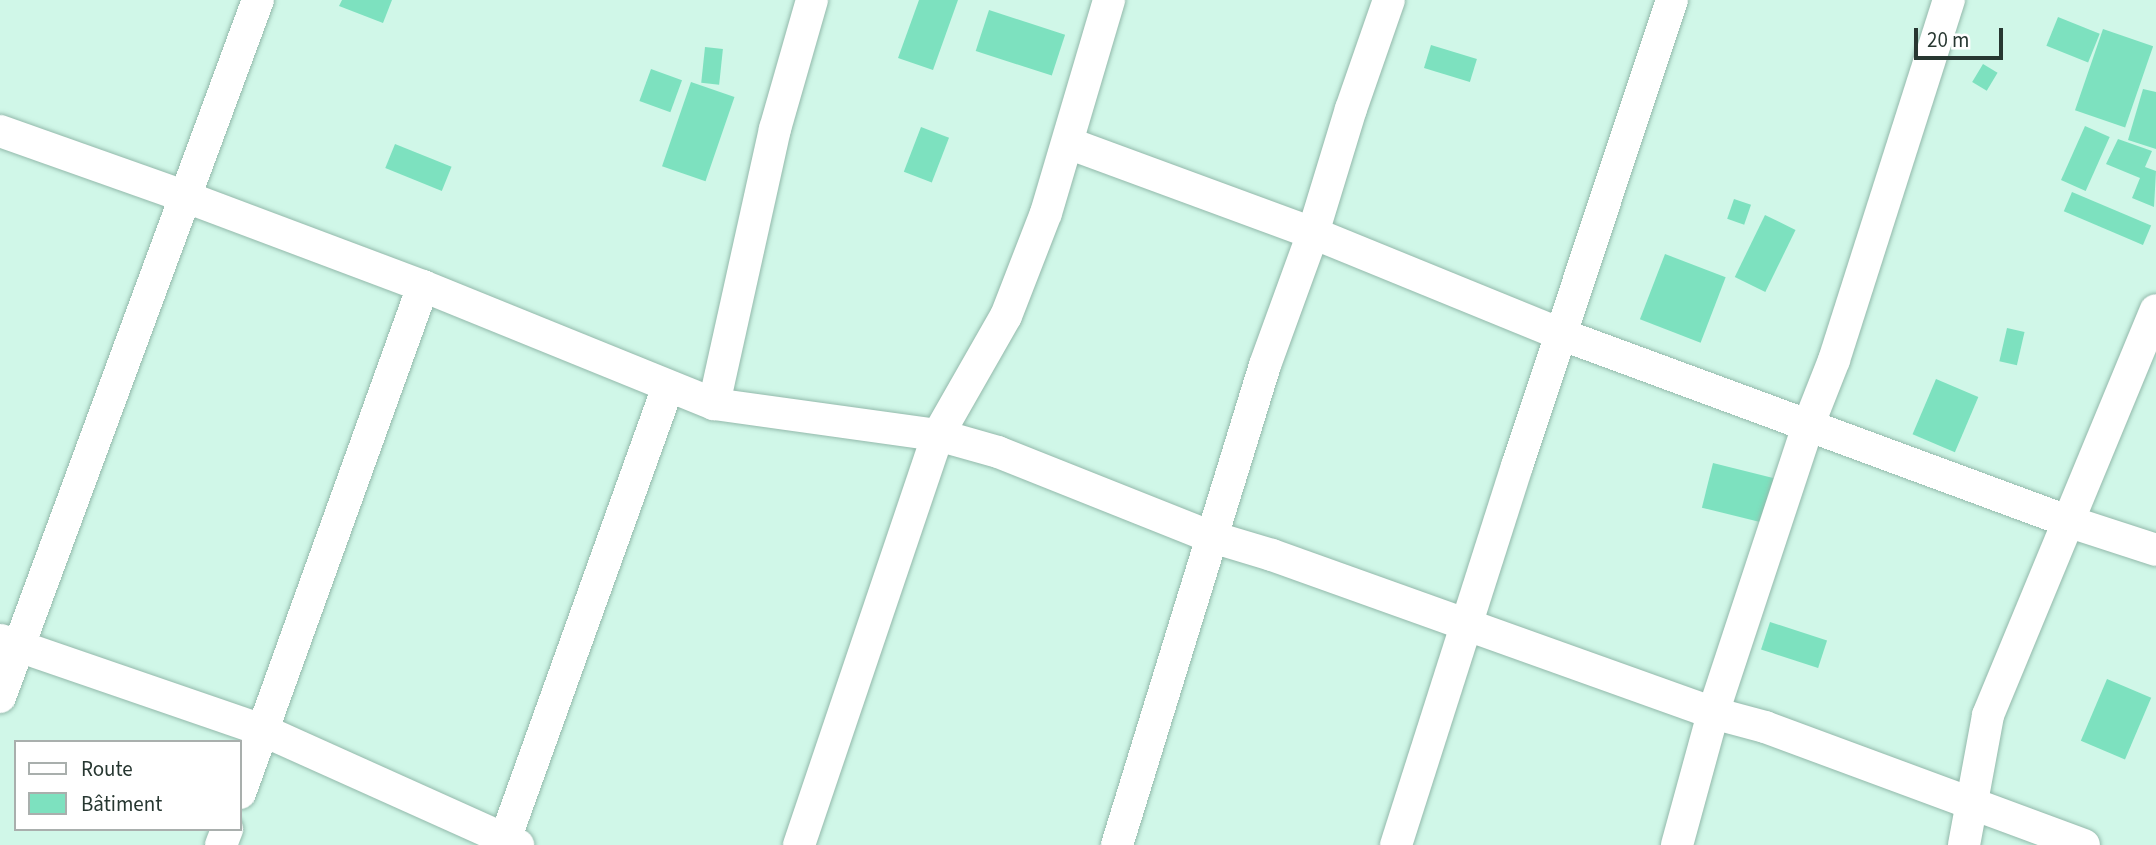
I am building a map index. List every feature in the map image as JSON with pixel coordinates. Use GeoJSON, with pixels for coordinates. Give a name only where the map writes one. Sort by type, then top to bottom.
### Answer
{"type":"FeatureCollection","features":[{"type":"Feature","properties":{"kind":"street"},"geometry":{"type":"LineString","coordinates":[[0,697],[10,643],[186,197],[258,0]]}},
{"type":"Feature","properties":{"kind":"street"},"geometry":{"type":"LineString","coordinates":[[714,404],[775,129],[811,0]]}},
{"type":"Feature","properties":{"kind":"street"},"geometry":{"type":"LineString","coordinates":[[799,845],[937,435],[1006,316],[1046,213],[1109,0]]}},
{"type":"Feature","properties":{"kind":"street"},"geometry":{"type":"LineString","coordinates":[[1117,845],[1265,365],[1313,233],[1351,109],[1389,0]]}},
{"type":"Feature","properties":{"kind":"street"},"geometry":{"type":"LineString","coordinates":[[1396,845],[1466,623],[1672,0]]}},
{"type":"Feature","properties":{"kind":"street"},"geometry":{"type":"LineString","coordinates":[[1676,845],[1713,713],[1808,426],[1834,360],[1949,0]]}},
{"type":"Feature","properties":{"kind":"street"},"geometry":{"type":"LineString","coordinates":[[0,131],[423,286],[714,404],[937,435],[998,452],[1212,537],[1466,623],[1713,713],[1765,727],[2084,845]]}},
{"type":"Feature","properties":{"kind":"street"},"geometry":{"type":"LineString","coordinates":[[1068,143],[1313,233],[1563,335],[1808,426],[1938,470],[2070,522],[2156,550]]}},
{"type":"Feature","properties":{"kind":"street"},"geometry":{"type":"LineString","coordinates":[[242,787],[423,286]]}},
{"type":"Feature","properties":{"kind":"street"},"geometry":{"type":"LineString","coordinates":[[1964,845],[1988,715],[2156,310]]}},
{"type":"Feature","properties":{"kind":"street"},"geometry":{"type":"LineString","coordinates":[[10,643],[262,730],[508,843],[668,387]]}},
{"type":"Feature","properties":{"kind":"building"},"geometry":{"type":"Polygon","coordinates":[[[342,0],[392,0],[383,23],[339,6],[342,0]]]}},
{"type":"Feature","properties":{"kind":"building"},"geometry":{"type":"Polygon","coordinates":[[[919,0],[958,0],[933,70],[898,58],[919,0]]]}},
{"type":"Feature","properties":{"kind":"building"},"geometry":{"type":"Polygon","coordinates":[[[989,10],[1065,35],[1052,76],[976,51],[989,10]]]}},
{"type":"Feature","properties":{"kind":"building"},"geometry":{"type":"Polygon","coordinates":[[[2058,17],[2100,34],[2088,63],[2046,46],[2058,17]]]}},
{"type":"Feature","properties":{"kind":"building"},"geometry":{"type":"Polygon","coordinates":[[[2103,29],[2153,46],[2125,128],[2075,110],[2103,29]]]}},
{"type":"Feature","properties":{"kind":"building"},"geometry":{"type":"Polygon","coordinates":[[[1431,45],[1477,59],[1470,82],[1424,68],[1431,45]]]}},
{"type":"Feature","properties":{"kind":"building"},"geometry":{"type":"Polygon","coordinates":[[[705,47],[723,49],[719,85],[701,83],[705,47]]]}},
{"type":"Feature","properties":{"kind":"building"},"geometry":{"type":"Polygon","coordinates":[[[1983,64],[1998,73],[1987,91],[1972,82],[1983,64]]]}},
{"type":"Feature","properties":{"kind":"building"},"geometry":{"type":"Polygon","coordinates":[[[651,69],[682,80],[670,112],[639,101],[651,69]]]}},
{"type":"Feature","properties":{"kind":"building"},"geometry":{"type":"Polygon","coordinates":[[[691,82],[734,97],[706,181],[662,166],[691,82]]]}},
{"type":"Feature","properties":{"kind":"building"},"geometry":{"type":"Polygon","coordinates":[[[2143,89],[2156,92],[2156,149],[2128,140],[2143,89]]]}},
{"type":"Feature","properties":{"kind":"building"},"geometry":{"type":"Polygon","coordinates":[[[2085,126],[2110,137],[2086,191],[2061,180],[2085,126]]]}},
{"type":"Feature","properties":{"kind":"building"},"geometry":{"type":"Polygon","coordinates":[[[921,127],[949,138],[932,183],[904,172],[921,127]]]}},
{"type":"Feature","properties":{"kind":"building"},"geometry":{"type":"Polygon","coordinates":[[[2118,139],[2152,151],[2145,167],[2156,171],[2154,207],[2132,198],[2140,178],[2106,164],[2118,139]]]}},
{"type":"Feature","properties":{"kind":"building"},"geometry":{"type":"Polygon","coordinates":[[[395,144],[452,167],[442,191],[385,168],[395,144]]]}},
{"type":"Feature","properties":{"kind":"building"},"geometry":{"type":"Polygon","coordinates":[[[2072,192],[2151,226],[2143,245],[2064,211],[2072,192]]]}},
{"type":"Feature","properties":{"kind":"building"},"geometry":{"type":"Polygon","coordinates":[[[1734,199],[1751,205],[1744,225],[1727,219],[1734,199]]]}},
{"type":"Feature","properties":{"kind":"building"},"geometry":{"type":"Polygon","coordinates":[[[1765,215],[1796,230],[1765,292],[1735,277],[1765,215]]]}},
{"type":"Feature","properties":{"kind":"building"},"geometry":{"type":"Polygon","coordinates":[[[1665,254],[1726,277],[1701,343],[1640,319],[1665,254]]]}},
{"type":"Feature","properties":{"kind":"building"},"geometry":{"type":"Polygon","coordinates":[[[2007,328],[2025,332],[2017,365],[1999,361],[2007,328]]]}},
{"type":"Feature","properties":{"kind":"building"},"geometry":{"type":"Polygon","coordinates":[[[1936,379],[1978,397],[1955,452],[1913,434],[1936,379]]]}},
{"type":"Feature","properties":{"kind":"building"},"geometry":{"type":"Polygon","coordinates":[[[1713,463],[1774,478],[1763,523],[1702,508],[1713,463]]]}},
{"type":"Feature","properties":{"kind":"building"},"geometry":{"type":"Polygon","coordinates":[[[1770,622],[1827,641],[1818,668],[1761,650],[1770,622]]]}},
{"type":"Feature","properties":{"kind":"building"},"geometry":{"type":"Polygon","coordinates":[[[2107,679],[2151,698],[2125,759],[2081,741],[2107,679]]]}}]}
